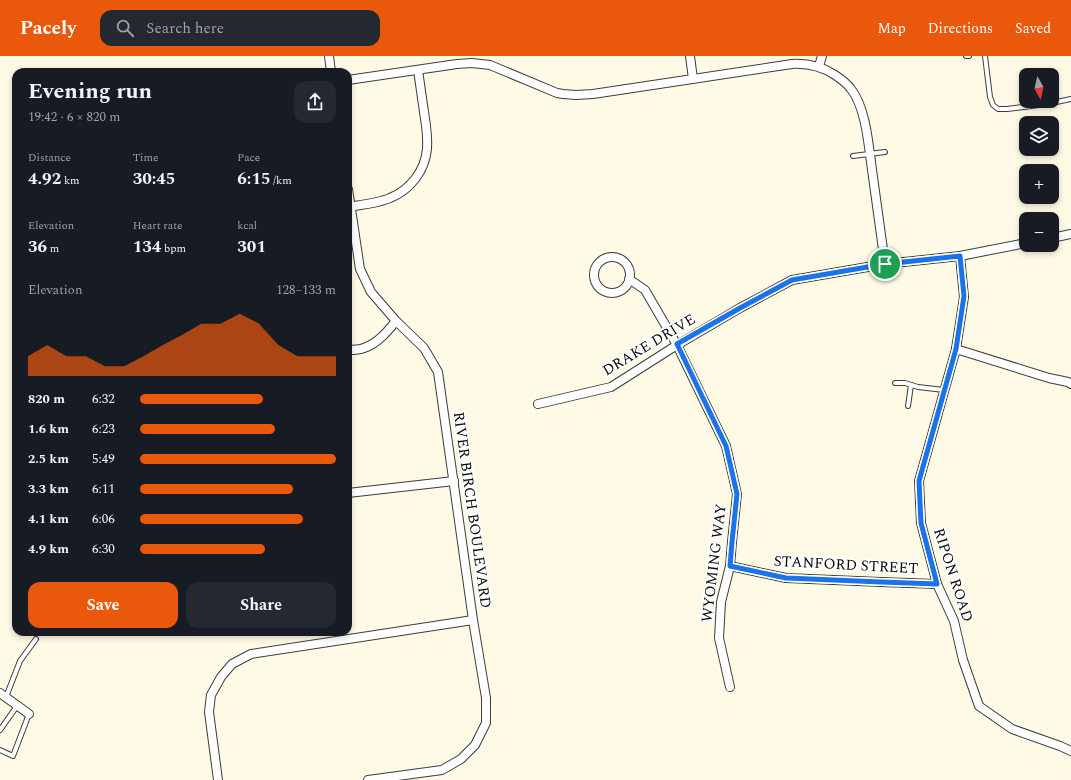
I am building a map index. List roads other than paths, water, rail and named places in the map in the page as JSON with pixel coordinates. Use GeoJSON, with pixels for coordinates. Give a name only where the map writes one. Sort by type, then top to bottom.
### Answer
{"type":"FeatureCollection","features":[{"type":"Feature","properties":{"kind":"street"},"geometry":{"type":"LineString","coordinates":[[329,56],[330,68]]}},
{"type":"Feature","properties":{"kind":"street"},"geometry":{"type":"LineString","coordinates":[[690,56],[693,79]]}},
{"type":"Feature","properties":{"kind":"street"},"geometry":{"type":"LineString","coordinates":[[818,66],[822,56]]}},
{"type":"Feature","properties":{"kind":"street"},"geometry":{"type":"LineString","coordinates":[[352,79],[465,63],[485,64],[557,93],[570,96],[593,94],[792,64],[818,66],[841,79],[854,93],[862,110],[870,154],[885,264]]}},
{"type":"Feature","properties":{"kind":"street"},"geometry":{"type":"LineString","coordinates":[[352,205],[393,197],[408,187],[420,173],[427,153],[428,143],[418,70]]}},
{"type":"Feature","properties":{"kind":"street","name":"RIVER BIRCH BOULEVARD"},"geometry":{"type":"LineString","coordinates":[[352,223],[360,269],[371,292],[396,321],[424,348],[438,372],[473,620],[486,698],[486,723],[475,745],[461,759],[442,770],[368,780]]}},
{"type":"Feature","properties":{"kind":"street"},"geometry":{"type":"LineString","coordinates":[[1059,237],[1071,234]]}},
{"type":"Feature","properties":{"kind":"street","name":"DRAKE DRIVE"},"geometry":{"type":"LineString","coordinates":[[538,404],[611,387],[677,344],[792,280],[885,264],[960,256],[1019,244]]}},
{"type":"Feature","properties":{"kind":"street"},"geometry":{"type":"LineString","coordinates":[[613,256],[624,261],[627,265],[630,270],[629,279],[625,288],[620,291],[614,293],[607,292],[597,286],[593,274],[594,268],[602,259],[613,256]]}},
{"type":"Feature","properties":{"kind":"street","name":"RIPON ROAD"},"geometry":{"type":"LineString","coordinates":[[960,256],[964,296],[956,349],[919,481],[921,523],[937,584],[954,621],[963,660],[979,706],[1012,729],[1071,751]]}},
{"type":"Feature","properties":{"kind":"street","name":"WYOMING WAY"},"geometry":{"type":"LineString","coordinates":[[629,279],[645,290],[677,344],[726,446],[737,494],[730,566],[721,602],[719,638],[730,687]]}},
{"type":"Feature","properties":{"kind":"street"},"geometry":{"type":"LineString","coordinates":[[352,350],[364,348],[381,338],[396,321]]}},
{"type":"Feature","properties":{"kind":"street"},"geometry":{"type":"LineString","coordinates":[[956,349],[1071,384]]}},
{"type":"Feature","properties":{"kind":"street"},"geometry":{"type":"LineString","coordinates":[[352,493],[454,481]]}},
{"type":"Feature","properties":{"kind":"street","name":"STANFORD STREET"},"geometry":{"type":"LineString","coordinates":[[730,566],[786,578],[937,584]]}},
{"type":"Feature","properties":{"kind":"street"},"geometry":{"type":"LineString","coordinates":[[218,780],[209,712],[211,695],[221,677],[232,664],[251,654],[473,620]]}},
{"type":"Feature","properties":{"kind":"street"},"geometry":{"type":"LineString","coordinates":[[3,695],[29,714]]}},
{"type":"Feature","properties":{"kind":"lane"},"geometry":{"type":"LineString","coordinates":[[985,56],[990,97],[993,105],[998,109],[1047,104],[1071,99]]}},
{"type":"Feature","properties":{"kind":"lane"},"geometry":{"type":"LineString","coordinates":[[853,156],[885,152]]}},
{"type":"Feature","properties":{"kind":"lane"},"geometry":{"type":"LineString","coordinates":[[895,383],[904,382],[918,387],[945,390]]}},
{"type":"Feature","properties":{"kind":"lane"},"geometry":{"type":"LineString","coordinates":[[908,406],[911,385]]}},
{"type":"Feature","properties":{"kind":"lane"},"geometry":{"type":"LineString","coordinates":[[3,695],[20,661],[36,640]]}},
{"type":"Feature","properties":{"kind":"lane"},"geometry":{"type":"LineString","coordinates":[[0,730],[17,706]]}},
{"type":"Feature","properties":{"kind":"lane"},"geometry":{"type":"LineString","coordinates":[[0,750],[13,756],[29,714]]}}]}
